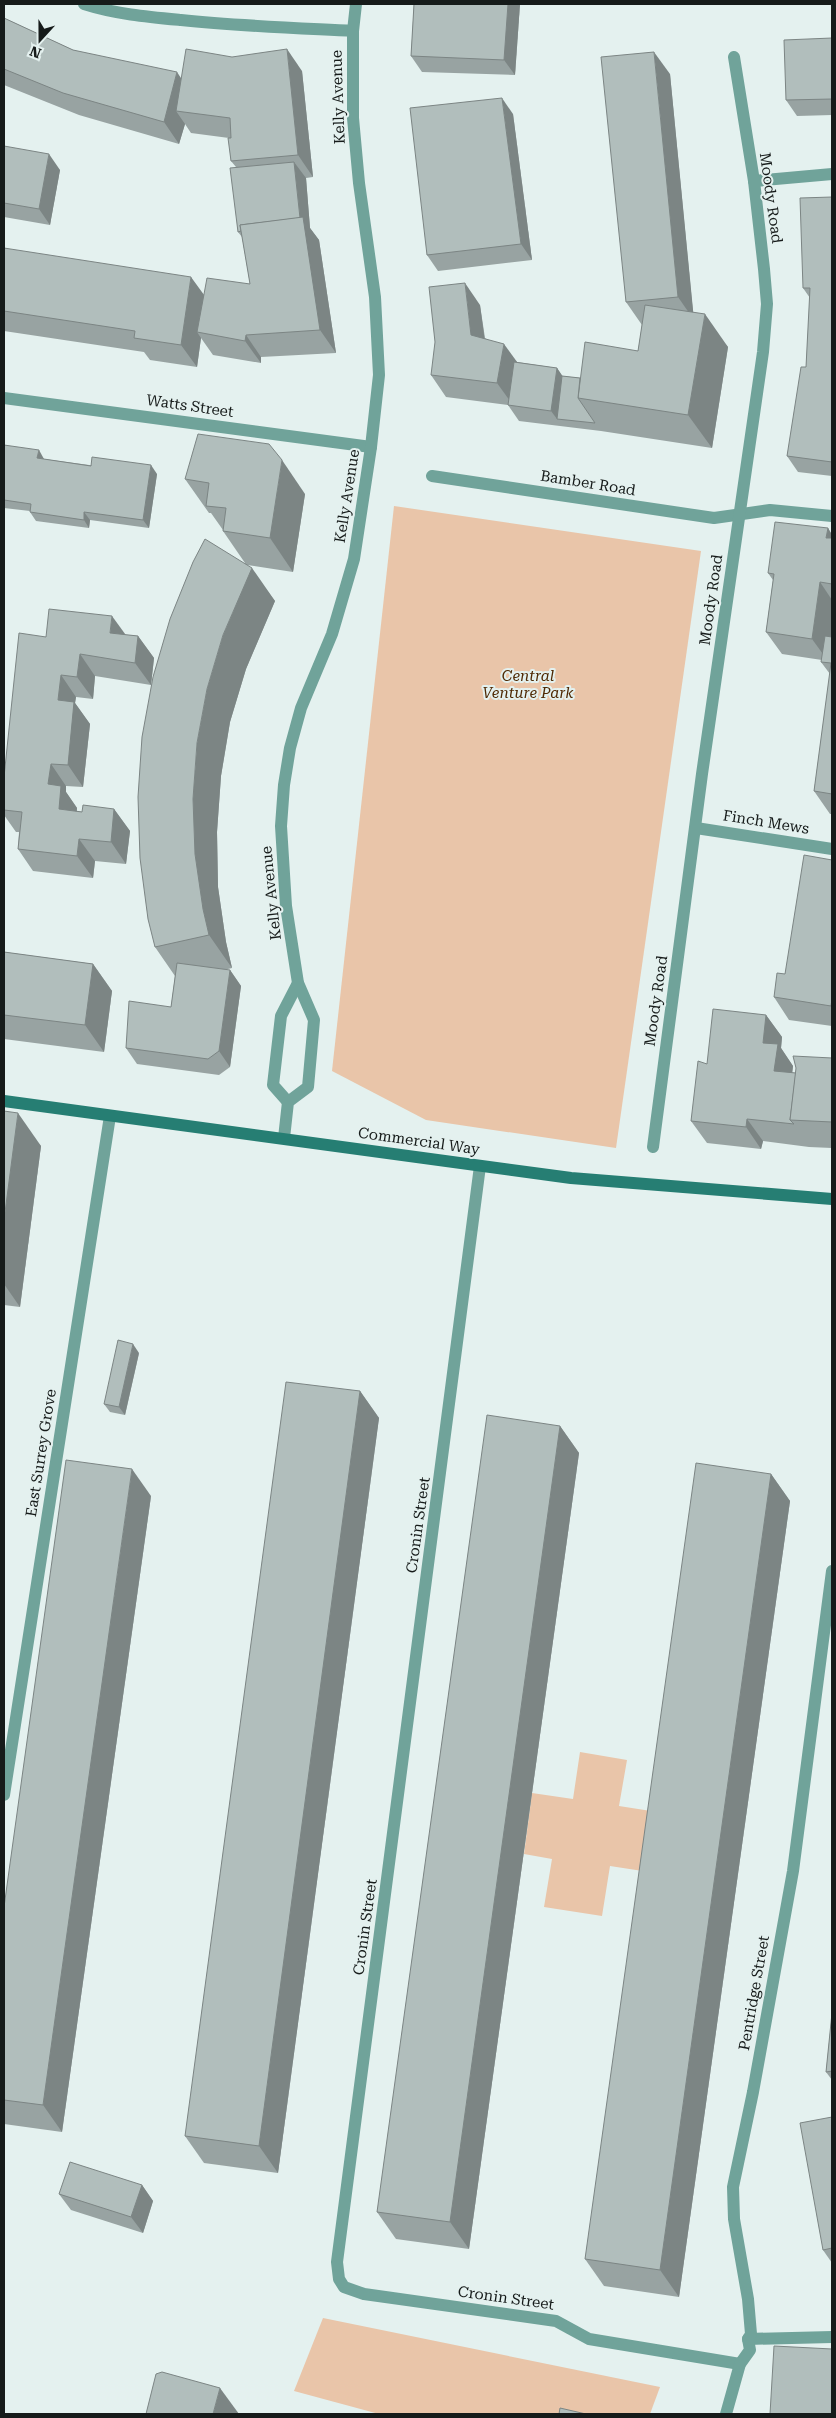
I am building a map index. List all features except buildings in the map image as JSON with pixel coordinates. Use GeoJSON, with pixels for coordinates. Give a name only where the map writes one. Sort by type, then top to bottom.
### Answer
{"type":"FeatureCollection","features":[{"type":"Feature","properties":{"kind":"street"},"geometry":{"type":"LineString","coordinates":[[84,4],[155,18],[216,24],[353,31]]}},
{"type":"Feature","properties":{"kind":"street","name":"Kelly Avenue"},"geometry":{"type":"LineString","coordinates":[[288,1102],[308,1087],[314,1020],[298,983],[282,865],[280,826],[288,757],[301,708],[332,634],[354,559],[371,447],[379,375],[379,339],[375,298],[359,184],[353,118],[353,31],[356,4]]}},
{"type":"Feature","properties":{"kind":"street","name":"Moody Road"},"geometry":{"type":"LineString","coordinates":[[653,1147],[763,352],[767,304],[754,181],[734,57]]}},
{"type":"Feature","properties":{"kind":"street"},"geometry":{"type":"LineString","coordinates":[[754,181],[832,174]]}},
{"type":"Feature","properties":{"kind":"street","name":"Watts Street"},"geometry":{"type":"LineString","coordinates":[[4,398],[371,447]]}},
{"type":"Feature","properties":{"kind":"street","name":"Bamber Road"},"geometry":{"type":"LineString","coordinates":[[432,476],[714,518],[770,510],[832,516]]}},
{"type":"Feature","properties":{"kind":"street","name":"Finch Mews"},"geometry":{"type":"LineString","coordinates":[[696,828],[832,848]]}},
{"type":"Feature","properties":{"kind":"street"},"geometry":{"type":"LineString","coordinates":[[284,1138],[288,1102],[273,1085],[281,1016],[298,983]]}},
{"type":"Feature","properties":{"kind":"street","name":"Commercial Way"},"geometry":{"type":"LineString","coordinates":[[4,1101],[480,1166],[659,1186],[832,1199]]}},
{"type":"Feature","properties":{"kind":"street","name":"East Surrey Grove"},"geometry":{"type":"LineString","coordinates":[[4,1796],[110,1116]]}},
{"type":"Feature","properties":{"kind":"street","name":"Cronin Street"},"geometry":{"type":"LineString","coordinates":[[480,1166],[338,2252],[339,2279],[344,2287],[364,2294],[556,2321],[589,2339],[740,2364]]}},
{"type":"Feature","properties":{"kind":"street","name":"Pentridge Street"},"geometry":{"type":"LineString","coordinates":[[726,2414],[740,2364],[750,2350],[748,2339],[751,2334],[749,2306],[734,2219],[733,2187],[753,2092],[793,1870],[832,1571]]}},
{"type":"Feature","properties":{"kind":"street"},"geometry":{"type":"LineString","coordinates":[[748,2339],[832,2337]]}},
{"type":"Feature","properties":{"kind":"green space","name":"Central Venture Park"},"geometry":{"type":"Polygon","coordinates":[[[394,506],[701,551],[616,1148],[426,1120],[332,1071],[394,506]]]}},
{"type":"Feature","properties":{"kind":"green space"},"geometry":{"type":"Polygon","coordinates":[[[580,1752],[627,1760],[619,1806],[670,1814],[662,1874],[610,1866],[602,1916],[544,1907],[552,1859],[524,1854],[532,1793],[573,1799],[580,1752]]]}},
{"type":"Feature","properties":{"kind":"green space"},"geometry":{"type":"Polygon","coordinates":[[[323,2318],[660,2387],[650,2414],[379,2414],[294,2391],[323,2318]]]}}]}
